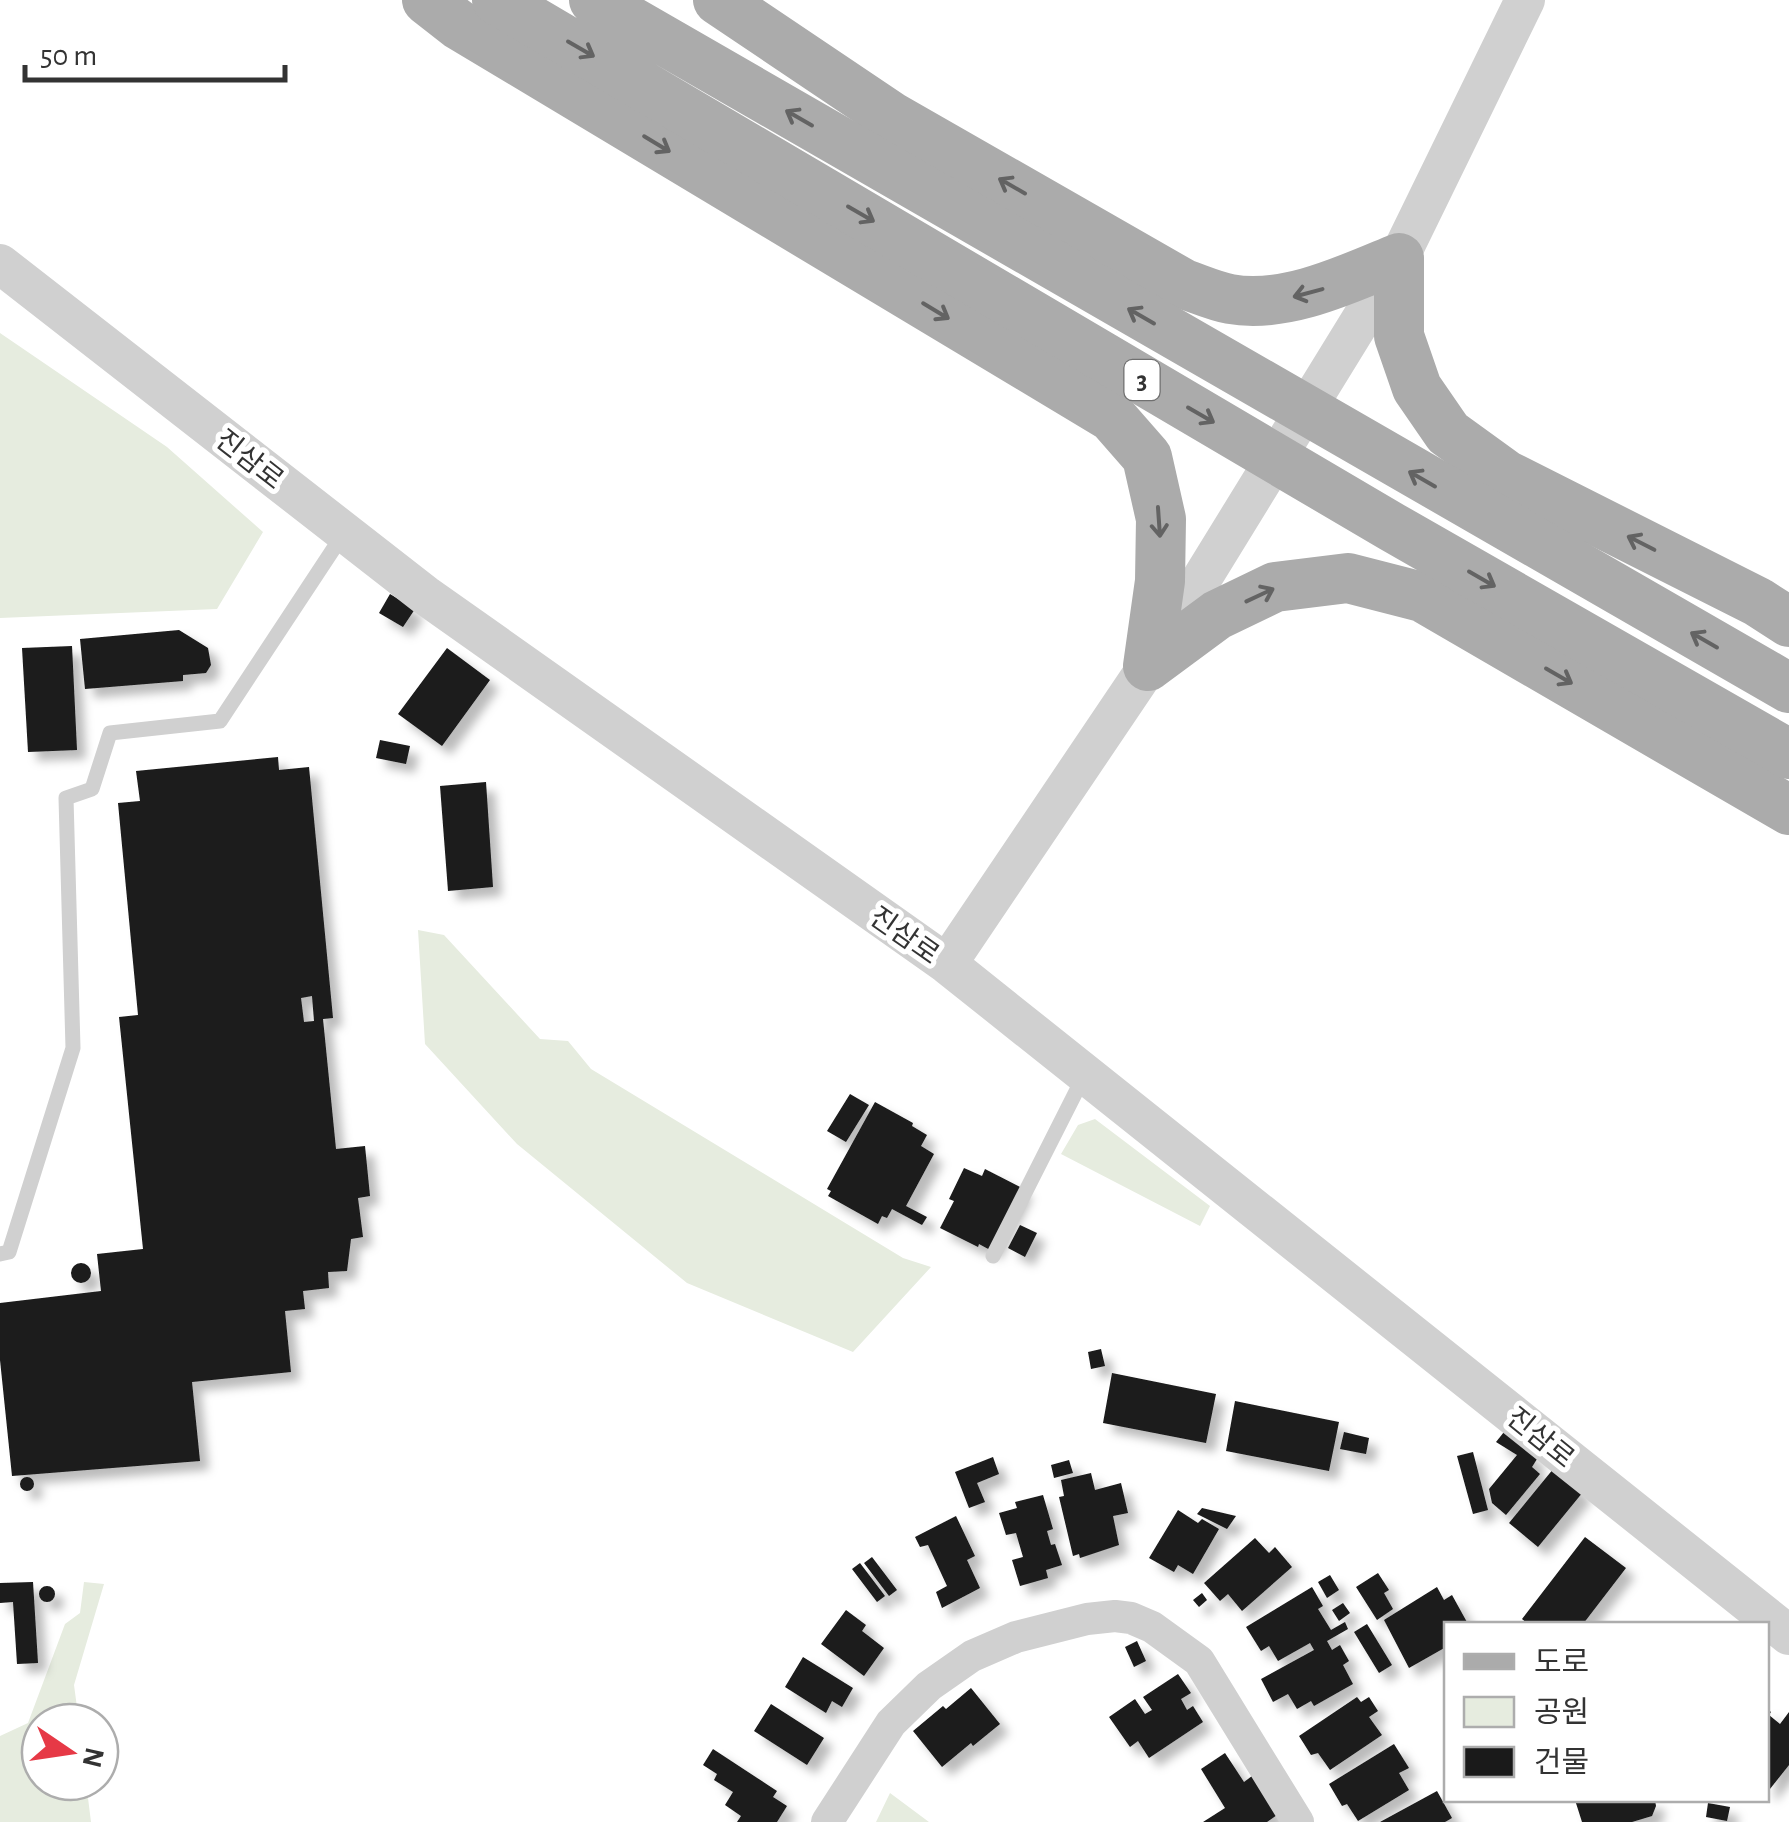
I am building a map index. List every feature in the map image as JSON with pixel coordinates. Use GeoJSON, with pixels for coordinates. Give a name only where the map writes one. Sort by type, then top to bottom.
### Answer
{"type":"FeatureCollection","features":[{"type":"Feature","properties":{"kind":"main road"},"geometry":{"type":"LineString","coordinates":[[426,0],[459,25],[1112,417],[1148,457],[1161,518],[1160,581],[1148,666]]}},
{"type":"Feature","properties":{"kind":"main road","name":"3"},"geometry":{"type":"LineString","coordinates":[[497,0],[1374,517],[1789,754]]}},
{"type":"Feature","properties":{"kind":"main road","name":"3"},"geometry":{"type":"LineString","coordinates":[[594,0],[1789,688]]}},
{"type":"Feature","properties":{"kind":"main road"},"geometry":{"type":"LineString","coordinates":[[718,0],[892,118],[1184,284],[1231,300],[1290,298],[1399,258],[1399,336],[1417,388],[1448,433],[1506,474],[1758,602],[1789,622]]}},
{"type":"Feature","properties":{"kind":"main road"},"geometry":{"type":"LineString","coordinates":[[1148,666],[1218,614],[1276,588],[1348,578],[1422,597],[1789,810]]}},
{"type":"Feature","properties":{"kind":"street"},"geometry":{"type":"LineString","coordinates":[[947,964],[1148,666],[1399,258],[1524,0]]}},
{"type":"Feature","properties":{"kind":"street","name":"진삼로"},"geometry":{"type":"LineString","coordinates":[[0,264],[425,595],[947,964],[1789,1635]]}},
{"type":"Feature","properties":{"kind":"street"},"geometry":{"type":"LineString","coordinates":[[827,1822],[892,1723],[929,1686],[972,1656],[1016,1637],[1114,1616],[1152,1627],[1199,1661],[1298,1822]]}},
{"type":"Feature","properties":{"kind":"lane"},"geometry":{"type":"LineString","coordinates":[[0,1254],[9,1252],[72,1048],[66,798],[92,790],[110,734],[220,721],[344,532]]}},
{"type":"Feature","properties":{"kind":"lane"},"geometry":{"type":"LineString","coordinates":[[994,1256],[1084,1074]]}},
{"type":"Feature","properties":{"kind":"green space"},"geometry":{"type":"Polygon","coordinates":[[[0,333],[167,447],[263,532],[217,609],[0,618],[0,333]]]}},
{"type":"Feature","properties":{"kind":"green space"},"geometry":{"type":"Polygon","coordinates":[[[418,930],[444,935],[540,1039],[568,1041],[591,1069],[903,1258],[931,1267],[853,1352],[687,1283],[517,1144],[425,1044],[418,930]]]}},
{"type":"Feature","properties":{"kind":"green space"},"geometry":{"type":"Polygon","coordinates":[[[1095,1119],[1210,1206],[1200,1226],[1061,1154],[1078,1125],[1095,1119]]]}},
{"type":"Feature","properties":{"kind":"green space"},"geometry":{"type":"Polygon","coordinates":[[[84,1582],[104,1584],[74,1685],[76,1702],[36,1702],[65,1624],[80,1613],[84,1582]]]}},
{"type":"Feature","properties":{"kind":"green space"},"geometry":{"type":"Polygon","coordinates":[[[20,1727],[20,1802],[88,1802],[91,1822],[0,1822],[0,1736],[20,1727]]]}},
{"type":"Feature","properties":{"kind":"green space"},"geometry":{"type":"Polygon","coordinates":[[[890,1793],[929,1822],[876,1822],[890,1793]]]}},
{"type":"Feature","properties":{"kind":"building"},"geometry":{"type":"Polygon","coordinates":[[[390,594],[415,609],[403,627],[379,613],[390,594]]]}},
{"type":"Feature","properties":{"kind":"building"},"geometry":{"type":"Polygon","coordinates":[[[179,630],[208,648],[211,665],[206,673],[183,675],[183,681],[85,689],[80,639],[179,630]]]}},
{"type":"Feature","properties":{"kind":"building"},"geometry":{"type":"Polygon","coordinates":[[[72,646],[77,750],[28,752],[22,648],[72,646]]]}},
{"type":"Feature","properties":{"kind":"building"},"geometry":{"type":"Polygon","coordinates":[[[447,648],[490,680],[442,746],[398,714],[447,648]]]}},
{"type":"Feature","properties":{"kind":"building"},"geometry":{"type":"Polygon","coordinates":[[[380,740],[410,746],[406,764],[376,758],[380,740]]]}},
{"type":"Feature","properties":{"kind":"building"},"geometry":{"type":"Polygon","coordinates":[[[278,757],[279,770],[309,767],[333,1018],[323,1019],[336,1149],[365,1146],[370,1196],[358,1198],[363,1237],[351,1239],[347,1271],[328,1272],[329,1288],[303,1291],[305,1309],[285,1311],[291,1372],[192,1382],[200,1461],[12,1476],[0,1360],[0,1303],[101,1291],[97,1254],[143,1249],[119,1017],[138,1015],[118,803],[140,801],[136,771],[278,757]],[[312,996],[301,998],[304,1022],[314,1021],[312,996]]]}},
{"type":"Feature","properties":{"kind":"building"},"geometry":{"type":"Polygon","coordinates":[[[486,782],[493,887],[448,891],[440,786],[486,782]]]}},
{"type":"Feature","properties":{"kind":"building"},"geometry":{"type":"Polygon","coordinates":[[[850,1094],[869,1105],[846,1142],[827,1131],[850,1094]]]}},
{"type":"Feature","properties":{"kind":"building"},"geometry":{"type":"Polygon","coordinates":[[[875,1102],[927,1135],[921,1146],[934,1154],[906,1206],[927,1217],[922,1225],[892,1209],[878,1224],[828,1196],[831,1191],[827,1189],[875,1102]]]}},
{"type":"Feature","properties":{"kind":"building"},"geometry":{"type":"Polygon","coordinates":[[[964,1168],[982,1176],[985,1169],[1024,1189],[992,1251],[940,1228],[964,1168]]]}},
{"type":"Feature","properties":{"kind":"building"},"geometry":{"type":"Polygon","coordinates":[[[1020,1225],[1037,1233],[1025,1257],[1008,1248],[1020,1225]]]}},
{"type":"Feature","properties":{"kind":"building"},"geometry":{"type":"Polygon","coordinates":[[[81,1263],[91,1273],[81,1283],[71,1273],[81,1263]]]}},
{"type":"Feature","properties":{"kind":"building"},"geometry":{"type":"Polygon","coordinates":[[[1101,1349],[1105,1366],[1091,1369],[1088,1352],[1101,1349]]]}},
{"type":"Feature","properties":{"kind":"building"},"geometry":{"type":"Polygon","coordinates":[[[1112,1373],[1216,1394],[1206,1443],[1103,1423],[1112,1373]]]}},
{"type":"Feature","properties":{"kind":"building"},"geometry":{"type":"Polygon","coordinates":[[[1235,1401],[1339,1422],[1329,1471],[1226,1451],[1235,1401]]]}},
{"type":"Feature","properties":{"kind":"building"},"geometry":{"type":"Polygon","coordinates":[[[1344,1432],[1369,1438],[1366,1454],[1340,1449],[1344,1432]]]}},
{"type":"Feature","properties":{"kind":"building"},"geometry":{"type":"Polygon","coordinates":[[[1504,1432],[1537,1459],[1532,1467],[1540,1474],[1506,1515],[1492,1503],[1489,1489],[1517,1455],[1496,1442],[1504,1432]]]}},
{"type":"Feature","properties":{"kind":"building"},"geometry":{"type":"Polygon","coordinates":[[[1473,1452],[1488,1510],[1473,1514],[1457,1456],[1473,1452]]]}},
{"type":"Feature","properties":{"kind":"building"},"geometry":{"type":"Polygon","coordinates":[[[993,1457],[999,1474],[977,1483],[985,1502],[969,1508],[955,1472],[993,1457]]]}},
{"type":"Feature","properties":{"kind":"building"},"geometry":{"type":"Polygon","coordinates":[[[1069,1460],[1073,1473],[1054,1478],[1051,1465],[1069,1460]]]}},
{"type":"Feature","properties":{"kind":"building"},"geometry":{"type":"Polygon","coordinates":[[[1554,1468],[1583,1492],[1538,1547],[1509,1523],[1554,1468]]]}},
{"type":"Feature","properties":{"kind":"building"},"geometry":{"type":"Polygon","coordinates":[[[1091,1473],[1095,1490],[1121,1483],[1128,1513],[1113,1516],[1119,1545],[1080,1558],[1079,1554],[1073,1556],[1059,1497],[1064,1496],[1061,1480],[1091,1473]]]}},
{"type":"Feature","properties":{"kind":"building"},"geometry":{"type":"Polygon","coordinates":[[[27,1477],[34,1484],[27,1491],[20,1484],[27,1477]]]}},
{"type":"Feature","properties":{"kind":"building"},"geometry":{"type":"Polygon","coordinates":[[[1043,1495],[1053,1529],[1047,1531],[1062,1565],[1046,1570],[1048,1578],[1020,1586],[1012,1560],[1023,1557],[1016,1533],[1006,1535],[999,1513],[1017,1508],[1015,1502],[1043,1495]]]}},
{"type":"Feature","properties":{"kind":"building"},"geometry":{"type":"Polygon","coordinates":[[[1202,1508],[1236,1516],[1227,1529],[1197,1514],[1202,1508]]]}},
{"type":"Feature","properties":{"kind":"building"},"geometry":{"type":"Polygon","coordinates":[[[1178,1510],[1198,1523],[1202,1519],[1219,1529],[1193,1574],[1178,1565],[1174,1572],[1149,1558],[1178,1510]]]}},
{"type":"Feature","properties":{"kind":"building"},"geometry":{"type":"Polygon","coordinates":[[[956,1516],[975,1556],[967,1560],[980,1588],[942,1608],[936,1592],[947,1586],[928,1545],[920,1547],[915,1537],[956,1516]]]}},
{"type":"Feature","properties":{"kind":"building"},"geometry":{"type":"Polygon","coordinates":[[[1585,1537],[1626,1568],[1585,1622],[1522,1619],[1585,1537]]]}},
{"type":"Feature","properties":{"kind":"building"},"geometry":{"type":"Polygon","coordinates":[[[1255,1538],[1269,1553],[1275,1547],[1292,1567],[1242,1611],[1228,1594],[1220,1601],[1204,1583],[1255,1538]]]}},
{"type":"Feature","properties":{"kind":"building"},"geometry":{"type":"Polygon","coordinates":[[[872,1557],[897,1590],[889,1596],[864,1563],[872,1557]]]}},
{"type":"Feature","properties":{"kind":"building"},"geometry":{"type":"Polygon","coordinates":[[[860,1563],[885,1596],[877,1602],[852,1569],[860,1563]]]}},
{"type":"Feature","properties":{"kind":"building"},"geometry":{"type":"Polygon","coordinates":[[[1378,1573],[1389,1590],[1384,1593],[1393,1609],[1377,1620],[1356,1587],[1378,1573]]]}},
{"type":"Feature","properties":{"kind":"building"},"geometry":{"type":"Polygon","coordinates":[[[1330,1575],[1339,1590],[1327,1598],[1318,1582],[1330,1575]]]}},
{"type":"Feature","properties":{"kind":"building"},"geometry":{"type":"Polygon","coordinates":[[[33,1582],[38,1663],[17,1664],[13,1602],[0,1603],[0,1583],[33,1582]]]}},
{"type":"Feature","properties":{"kind":"building"},"geometry":{"type":"Polygon","coordinates":[[[47,1586],[55,1594],[47,1602],[39,1594],[47,1586]]]}},
{"type":"Feature","properties":{"kind":"building"},"geometry":{"type":"Polygon","coordinates":[[[1312,1587],[1323,1606],[1318,1609],[1331,1630],[1345,1622],[1348,1629],[1327,1641],[1332,1650],[1340,1645],[1349,1661],[1343,1665],[1353,1684],[1314,1706],[1311,1701],[1297,1709],[1288,1694],[1273,1702],[1261,1679],[1314,1650],[1310,1643],[1278,1661],[1269,1646],[1261,1651],[1246,1627],[1312,1587]]]}},
{"type":"Feature","properties":{"kind":"building"},"geometry":{"type":"Polygon","coordinates":[[[1437,1587],[1444,1600],[1452,1595],[1467,1622],[1444,1622],[1444,1648],[1409,1668],[1384,1620],[1437,1587]]]}},
{"type":"Feature","properties":{"kind":"building"},"geometry":{"type":"Polygon","coordinates":[[[1202,1593],[1207,1600],[1199,1607],[1193,1600],[1202,1593]]]}},
{"type":"Feature","properties":{"kind":"building"},"geometry":{"type":"Polygon","coordinates":[[[1343,1603],[1350,1613],[1339,1621],[1332,1610],[1343,1603]]]}},
{"type":"Feature","properties":{"kind":"building"},"geometry":{"type":"Polygon","coordinates":[[[846,1610],[866,1625],[862,1631],[884,1648],[864,1676],[821,1644],[846,1610]]]}},
{"type":"Feature","properties":{"kind":"building"},"geometry":{"type":"Polygon","coordinates":[[[1367,1624],[1392,1665],[1379,1673],[1354,1632],[1367,1624]]]}},
{"type":"Feature","properties":{"kind":"building"},"geometry":{"type":"Polygon","coordinates":[[[1137,1641],[1146,1661],[1134,1667],[1125,1647],[1137,1641]]]}},
{"type":"Feature","properties":{"kind":"building"},"geometry":{"type":"Polygon","coordinates":[[[803,1657],[853,1688],[842,1707],[832,1701],[826,1713],[785,1687],[803,1657]]]}},
{"type":"Feature","properties":{"kind":"building"},"geometry":{"type":"Polygon","coordinates":[[[1178,1674],[1191,1693],[1181,1699],[1187,1710],[1193,1706],[1203,1722],[1149,1758],[1138,1741],[1130,1747],[1109,1717],[1135,1699],[1145,1714],[1152,1710],[1143,1697],[1178,1674]]]}},
{"type":"Feature","properties":{"kind":"building"},"geometry":{"type":"Polygon","coordinates":[[[971,1688],[1000,1724],[942,1767],[913,1731],[971,1688]]]}},
{"type":"Feature","properties":{"kind":"building"},"geometry":{"type":"Polygon","coordinates":[[[1357,1697],[1361,1702],[1369,1697],[1378,1711],[1369,1717],[1382,1735],[1330,1770],[1318,1753],[1311,1755],[1299,1736],[1357,1697]]]}},
{"type":"Feature","properties":{"kind":"building"},"geometry":{"type":"Polygon","coordinates":[[[771,1704],[824,1738],[807,1765],[754,1731],[771,1704]]]}},
{"type":"Feature","properties":{"kind":"building"},"geometry":{"type":"Polygon","coordinates":[[[1789,1712],[1789,1765],[1769,1790],[1769,1715],[1780,1724],[1789,1712]]]}},
{"type":"Feature","properties":{"kind":"building"},"geometry":{"type":"Polygon","coordinates":[[[1394,1744],[1409,1768],[1399,1773],[1409,1790],[1358,1821],[1347,1804],[1342,1806],[1329,1784],[1394,1744]]]}},
{"type":"Feature","properties":{"kind":"building"},"geometry":{"type":"Polygon","coordinates":[[[713,1749],[777,1791],[773,1797],[787,1806],[777,1822],[737,1822],[741,1816],[725,1805],[733,1792],[714,1780],[717,1774],[703,1765],[713,1749]]]}},
{"type":"Feature","properties":{"kind":"building"},"geometry":{"type":"Polygon","coordinates":[[[1225,1753],[1244,1782],[1252,1776],[1277,1815],[1267,1822],[1203,1822],[1225,1808],[1201,1769],[1225,1753]]]}},
{"type":"Feature","properties":{"kind":"building"},"geometry":{"type":"Polygon","coordinates":[[[1437,1791],[1452,1818],[1445,1822],[1380,1822],[1437,1791]]]}},
{"type":"Feature","properties":{"kind":"building"},"geometry":{"type":"Polygon","coordinates":[[[1576,1802],[1655,1802],[1652,1816],[1632,1822],[1582,1822],[1576,1802]]]}},
{"type":"Feature","properties":{"kind":"building"},"geometry":{"type":"Polygon","coordinates":[[[1708,1803],[1730,1807],[1727,1821],[1706,1817],[1708,1803]]]}}]}
